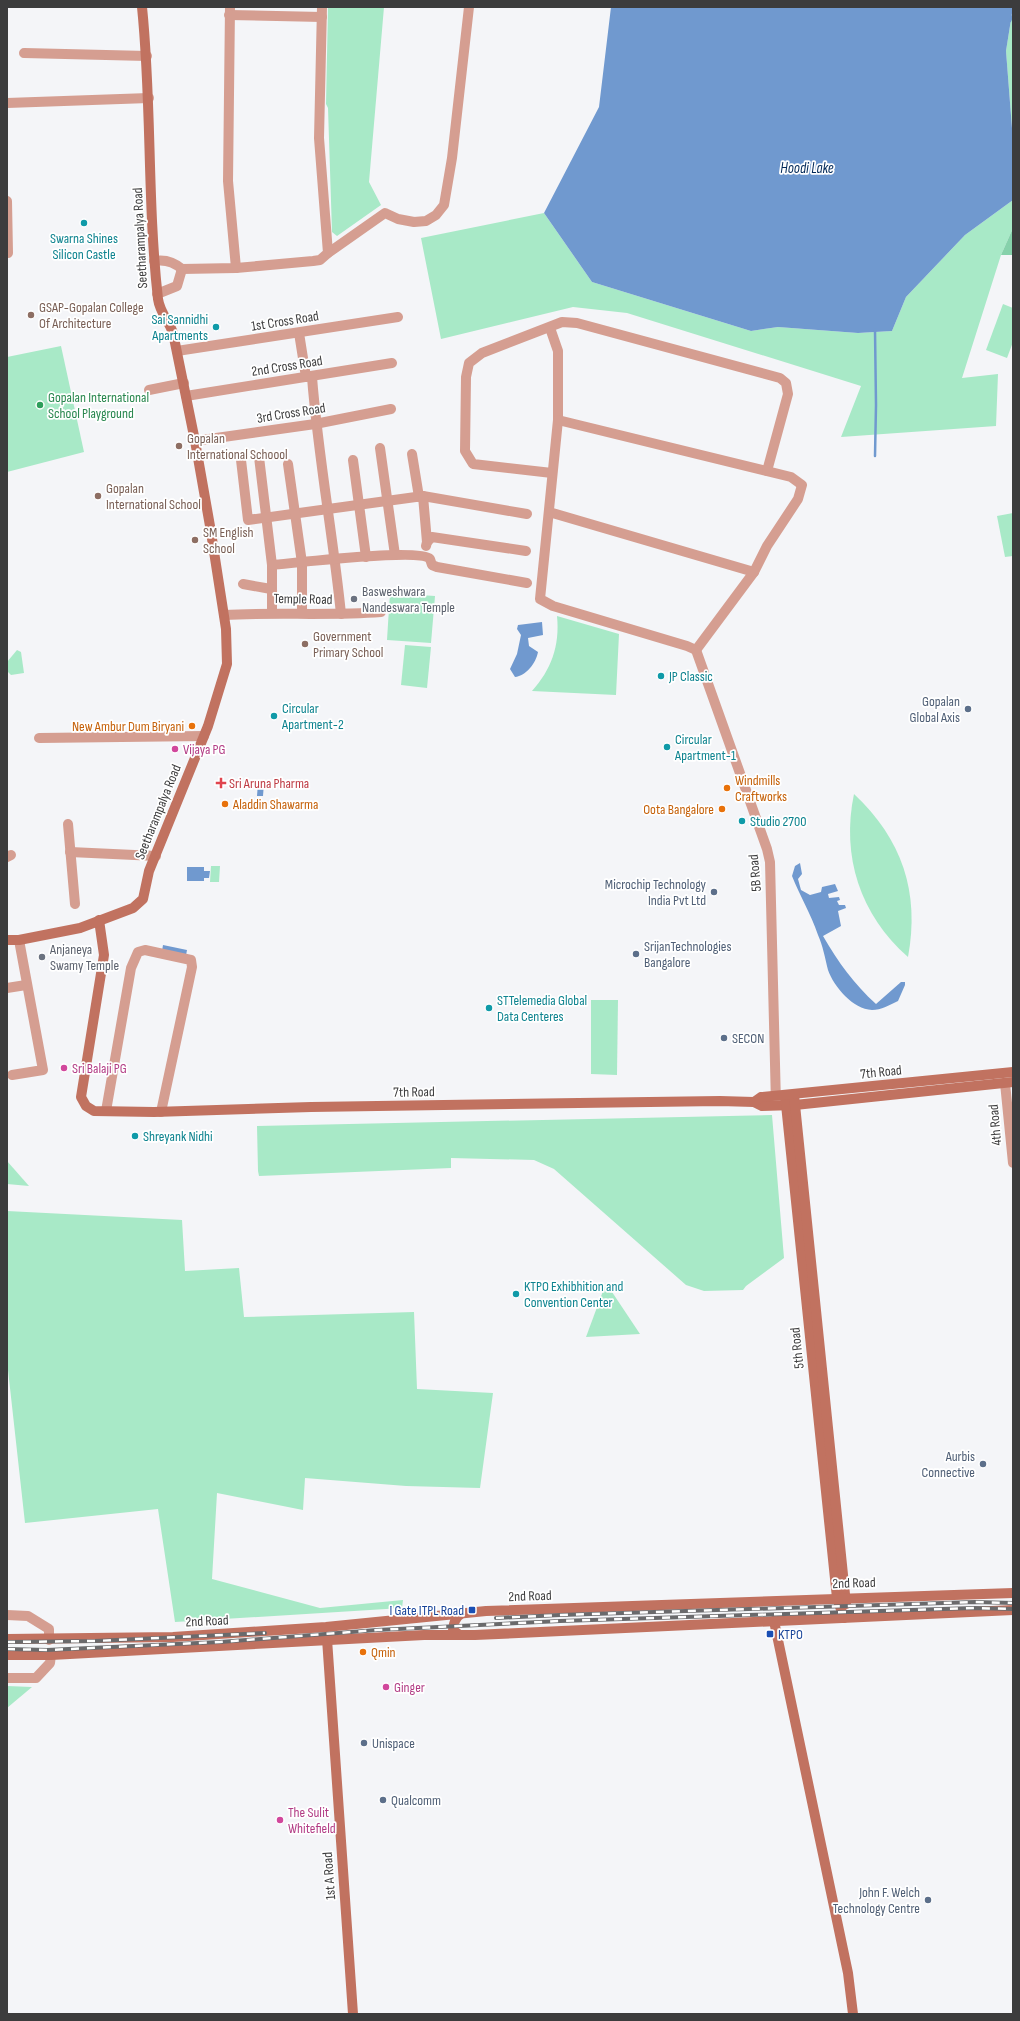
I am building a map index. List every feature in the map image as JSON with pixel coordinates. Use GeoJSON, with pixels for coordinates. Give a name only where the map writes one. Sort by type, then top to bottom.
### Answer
{"type":"FeatureCollection","features":[{"type":"Feature","properties":{"kind":"street","name":"Seetharampalya Road"},"geometry":{"type":"LineString","coordinates":[[7,940],[19,940],[80,928],[138,904],[143,899],[150,871],[204,736],[227,664],[228,653],[224,615],[195,441],[171,326],[160,310],[157,294],[154,261],[147,56],[142,7]]}},
{"type":"Feature","properties":{"kind":"street"},"geometry":{"type":"LineString","coordinates":[[154,261],[162,260],[176,263],[182,269],[236,268],[320,260],[385,213],[398,219],[414,222],[426,221],[436,215],[444,205],[452,158],[469,7]]}},
{"type":"Feature","properties":{"kind":"street"},"geometry":{"type":"LineString","coordinates":[[236,268],[228,181],[229,11],[322,12],[319,138],[328,253]]}},
{"type":"Feature","properties":{"kind":"street"},"geometry":{"type":"LineString","coordinates":[[24,53],[147,56]]}},
{"type":"Feature","properties":{"kind":"street"},"geometry":{"type":"LineString","coordinates":[[7,103],[149,98]]}},
{"type":"Feature","properties":{"kind":"street"},"geometry":{"type":"LineString","coordinates":[[7,201],[8,253]]}},
{"type":"Feature","properties":{"kind":"street"},"geometry":{"type":"LineString","coordinates":[[157,294],[177,286],[182,269]]}},
{"type":"Feature","properties":{"kind":"street","name":"1st Cross Road"},"geometry":{"type":"LineString","coordinates":[[177,351],[398,317]]}},
{"type":"Feature","properties":{"kind":"street"},"geometry":{"type":"LineString","coordinates":[[552,473],[473,464],[465,451],[466,377],[469,363],[482,353],[550,328],[562,322],[577,323],[780,378],[786,383],[788,394],[767,471]]}},
{"type":"Feature","properties":{"kind":"street"},"geometry":{"type":"LineString","coordinates":[[550,328],[558,351],[558,420],[540,599],[553,606],[696,650],[754,572],[767,546],[798,499],[802,485],[790,477],[558,420]]}},
{"type":"Feature","properties":{"kind":"street"},"geometry":{"type":"LineString","coordinates":[[299,333],[309,377],[329,510],[340,614]]}},
{"type":"Feature","properties":{"kind":"street","name":"2nd Cross Road"},"geometry":{"type":"LineString","coordinates":[[186,396],[392,363]]}},
{"type":"Feature","properties":{"kind":"street"},"geometry":{"type":"LineString","coordinates":[[149,390],[184,383]]}},
{"type":"Feature","properties":{"kind":"street","name":"3rd Cross Road"},"geometry":{"type":"LineString","coordinates":[[195,441],[315,424],[391,409]]}},
{"type":"Feature","properties":{"kind":"street"},"geometry":{"type":"LineString","coordinates":[[380,448],[395,554]]}},
{"type":"Feature","properties":{"kind":"street"},"geometry":{"type":"LineString","coordinates":[[412,454],[421,496],[427,542],[425,556]]}},
{"type":"Feature","properties":{"kind":"street"},"geometry":{"type":"LineString","coordinates":[[259,457],[272,565],[272,612]]}},
{"type":"Feature","properties":{"kind":"street"},"geometry":{"type":"LineString","coordinates":[[241,460],[248,520],[266,519],[421,496],[528,514]]}},
{"type":"Feature","properties":{"kind":"street"},"geometry":{"type":"LineString","coordinates":[[353,460],[366,557]]}},
{"type":"Feature","properties":{"kind":"street"},"geometry":{"type":"LineString","coordinates":[[288,464],[302,563],[302,613]]}},
{"type":"Feature","properties":{"kind":"street"},"geometry":{"type":"LineString","coordinates":[[549,512],[754,572]]}},
{"type":"Feature","properties":{"kind":"street"},"geometry":{"type":"LineString","coordinates":[[427,542],[432,537],[526,551]]}},
{"type":"Feature","properties":{"kind":"street"},"geometry":{"type":"LineString","coordinates":[[272,565],[395,554],[425,556],[430,559],[432,565],[437,567],[527,583]]}},
{"type":"Feature","properties":{"kind":"street"},"geometry":{"type":"LineString","coordinates":[[244,584],[271,589]]}},
{"type":"Feature","properties":{"kind":"street","name":"Temple Road"},"geometry":{"type":"LineString","coordinates":[[224,615],[272,612],[340,614],[381,612]]}},
{"type":"Feature","properties":{"kind":"street","name":"5B Road"},"geometry":{"type":"LineString","coordinates":[[696,650],[767,849],[770,862],[785,1100]]}},
{"type":"Feature","properties":{"kind":"street"},"geometry":{"type":"LineString","coordinates":[[39,738],[204,736]]}},
{"type":"Feature","properties":{"kind":"street"},"geometry":{"type":"LineString","coordinates":[[68,824],[76,904]]}},
{"type":"Feature","properties":{"kind":"street"},"geometry":{"type":"LineString","coordinates":[[70,852],[156,856]]}},
{"type":"Feature","properties":{"kind":"street","name":"7th Road"},"geometry":{"type":"LineString","coordinates":[[99,920],[104,955],[81,1097],[86,1106],[94,1111],[162,1112],[311,1107],[754,1102],[762,1106],[785,1100],[1009,1078]]}},
{"type":"Feature","properties":{"kind":"street"},"geometry":{"type":"LineString","coordinates":[[12,1075],[43,1070],[26,985],[19,940]]}},
{"type":"Feature","properties":{"kind":"street"},"geometry":{"type":"LineString","coordinates":[[106,1111],[131,968],[138,952],[145,950],[191,960],[192,967],[162,1112]]}},
{"type":"Feature","properties":{"kind":"street"},"geometry":{"type":"LineString","coordinates":[[7,988],[26,985]]}},
{"type":"Feature","properties":{"kind":"street","name":"4th Road"},"geometry":{"type":"LineString","coordinates":[[1009,1078],[1013,1163]]}},
{"type":"Feature","properties":{"kind":"street","name":"5th Road"},"geometry":{"type":"LineString","coordinates":[[785,1100],[813,1328],[841,1598],[846,1618]]}},
{"type":"Feature","properties":{"kind":"street","name":"2nd Road"},"geometry":{"type":"LineString","coordinates":[[7,1639],[49,1640],[170,1637],[410,1620],[462,1613],[841,1598],[1013,1593]]}},
{"type":"Feature","properties":{"kind":"street","name":"2nd Road"},"geometry":{"type":"LineString","coordinates":[[7,1655],[51,1655],[327,1639],[458,1634],[482,1635],[1013,1610]]}},
{"type":"Feature","properties":{"kind":"street"},"geometry":{"type":"LineString","coordinates":[[458,1634],[453,1630],[454,1623],[457,1617],[462,1613]]}},
{"type":"Feature","properties":{"kind":"street"},"geometry":{"type":"LineString","coordinates":[[7,1615],[28,1616],[49,1629],[49,1640]]}},
{"type":"Feature","properties":{"kind":"street"},"geometry":{"type":"LineString","coordinates":[[440,1616],[446,1620],[448,1624],[446,1635]]}},
{"type":"Feature","properties":{"kind":"street"},"geometry":{"type":"LineString","coordinates":[[774,1621],[848,1973],[853,2014]]}},
{"type":"Feature","properties":{"kind":"street","name":"1st A Road"},"geometry":{"type":"LineString","coordinates":[[327,1639],[353,2014]]}},
{"type":"Feature","properties":{"kind":"street"},"geometry":{"type":"LineString","coordinates":[[7,1678],[36,1678],[50,1663],[51,1655]]}},
{"type":"Feature","properties":{"kind":"green space"},"geometry":{"type":"Polygon","coordinates":[[[328,7],[384,7],[369,182],[381,205],[337,236],[332,232],[328,108],[326,104],[328,7]]]}},
{"type":"Feature","properties":{"kind":"green space"},"geometry":{"type":"Polygon","coordinates":[[[1013,7],[1013,141],[1006,51],[1013,7]]]}},
{"type":"Feature","properties":{"kind":"green space"},"geometry":{"type":"Polygon","coordinates":[[[1013,200],[1013,228],[1001,255],[962,378],[998,374],[996,426],[841,437],[861,386],[627,313],[573,307],[441,339],[421,238],[544,213],[592,282],[751,331],[778,327],[858,333],[892,331],[906,297],[965,235],[1013,200]]]}},
{"type":"Feature","properties":{"kind":"green space"},"geometry":{"type":"Polygon","coordinates":[[[1013,228],[1013,255],[1001,255],[1013,228]]]}},
{"type":"Feature","properties":{"kind":"green space"},"geometry":{"type":"Polygon","coordinates":[[[1003,304],[1013,308],[1013,342],[1007,358],[986,350],[1003,304]]]}},
{"type":"Feature","properties":{"kind":"green space","name":"Gopalan International School Playground"},"geometry":{"type":"Polygon","coordinates":[[[61,346],[84,452],[7,472],[7,357],[61,346]]]}},
{"type":"Feature","properties":{"kind":"green space"},"geometry":{"type":"Polygon","coordinates":[[[1013,513],[1013,556],[1005,557],[997,516],[1013,513]]]}},
{"type":"Feature","properties":{"kind":"green space"},"geometry":{"type":"Polygon","coordinates":[[[390,593],[435,596],[431,643],[387,640],[390,593]]]}},
{"type":"Feature","properties":{"kind":"green space"},"geometry":{"type":"Polygon","coordinates":[[[557,616],[619,634],[616,695],[532,691],[544,675],[553,657],[558,627],[557,616]]]}},
{"type":"Feature","properties":{"kind":"green space"},"geometry":{"type":"Polygon","coordinates":[[[405,645],[431,647],[427,688],[401,685],[405,645]]]}},
{"type":"Feature","properties":{"kind":"green space"},"geometry":{"type":"Polygon","coordinates":[[[17,650],[21,652],[24,673],[11,675],[7,671],[7,662],[17,650]]]}},
{"type":"Feature","properties":{"kind":"green space"},"geometry":{"type":"Polygon","coordinates":[[[854,794],[871,811],[884,829],[904,868],[909,889],[911,910],[911,933],[908,957],[877,923],[866,903],[858,883],[850,840],[854,794]]]}},
{"type":"Feature","properties":{"kind":"green space"},"geometry":{"type":"Polygon","coordinates":[[[211,866],[220,866],[219,882],[210,882],[211,866]]]}},
{"type":"Feature","properties":{"kind":"green space"},"geometry":{"type":"Polygon","coordinates":[[[591,1000],[618,1000],[617,1075],[591,1074],[591,1000]]]}},
{"type":"Feature","properties":{"kind":"green space"},"geometry":{"type":"Polygon","coordinates":[[[772,1115],[784,1258],[746,1286],[743,1290],[704,1291],[686,1285],[554,1169],[534,1160],[451,1158],[451,1168],[259,1176],[258,1171],[257,1126],[772,1115]]]}},
{"type":"Feature","properties":{"kind":"green space"},"geometry":{"type":"Polygon","coordinates":[[[7,1161],[29,1186],[7,1184],[7,1161]]]}},
{"type":"Feature","properties":{"kind":"green space"},"geometry":{"type":"Polygon","coordinates":[[[7,1211],[182,1220],[185,1271],[239,1268],[244,1317],[414,1312],[417,1389],[493,1393],[480,1488],[406,1486],[305,1478],[303,1510],[217,1493],[212,1579],[320,1608],[403,1600],[402,1608],[175,1622],[158,1509],[25,1523],[7,1361],[7,1211]]]}},
{"type":"Feature","properties":{"kind":"green space"},"geometry":{"type":"Polygon","coordinates":[[[606,1283],[640,1334],[586,1337],[606,1283]]]}},
{"type":"Feature","properties":{"kind":"green space"},"geometry":{"type":"Polygon","coordinates":[[[7,1686],[32,1687],[7,1708],[7,1686]]]}},
{"type":"Feature","properties":{"kind":"water","name":"Hoodi Lake"},"geometry":{"type":"Polygon","coordinates":[[[611,7],[1013,7],[1006,51],[1013,141],[1013,200],[965,235],[906,297],[892,331],[858,333],[778,327],[751,331],[592,282],[544,213],[599,107],[611,7]]]}},
{"type":"Feature","properties":{"kind":"water"},"geometry":{"type":"Polygon","coordinates":[[[542,622],[543,635],[528,638],[529,646],[538,652],[537,656],[527,672],[515,677],[510,669],[517,654],[521,635],[517,629],[518,625],[542,622]]]}},
{"type":"Feature","properties":{"kind":"water"},"geometry":{"type":"Polygon","coordinates":[[[258,783],[264,783],[263,796],[257,796],[258,783]]]}},
{"type":"Feature","properties":{"kind":"water"},"geometry":{"type":"Polygon","coordinates":[[[800,863],[802,874],[798,879],[801,890],[810,895],[821,892],[822,887],[835,884],[838,891],[828,894],[829,898],[839,897],[840,900],[837,901],[839,905],[845,905],[846,908],[838,911],[841,926],[823,936],[841,964],[861,989],[876,1004],[901,982],[905,982],[898,1001],[879,1009],[865,1009],[858,1006],[845,996],[835,983],[828,970],[823,948],[809,912],[792,876],[795,866],[800,863]]]}},
{"type":"Feature","properties":{"kind":"water"},"geometry":{"type":"Polygon","coordinates":[[[187,867],[204,867],[204,871],[210,871],[209,878],[204,878],[204,881],[187,881],[187,867]]]}},
{"type":"Feature","properties":{"kind":"water"},"geometry":{"type":"Polygon","coordinates":[[[163,945],[187,950],[185,961],[161,957],[163,945]]]}},
{"type":"Feature","properties":{"kind":"waterway"},"geometry":{"type":"LineString","coordinates":[[1010,21],[1013,15]]}},
{"type":"Feature","properties":{"kind":"waterway"},"geometry":{"type":"LineString","coordinates":[[875,330],[875,456]]}},
{"type":"Feature","properties":{"kind":"railway"},"geometry":{"type":"LineString","coordinates":[[496,1618],[975,1602],[1013,1603]]}},
{"type":"Feature","properties":{"kind":"railway"},"geometry":{"type":"LineString","coordinates":[[7,1649],[47,1650],[220,1642],[377,1630],[560,1621],[974,1608],[1013,1609]]}},
{"type":"Feature","properties":{"kind":"railway"},"geometry":{"type":"LineString","coordinates":[[7,1642],[95,1641],[265,1633]]}},
{"type":"Feature","properties":{"kind":"place","name":"Swarna Shines Silicon Castle"},"geometry":{"type":"Point","coordinates":[84,223]}},
{"type":"Feature","properties":{"kind":"place","name":"GSAP-Gopalan College Of Architecture"},"geometry":{"type":"Point","coordinates":[31,315]}},
{"type":"Feature","properties":{"kind":"place","name":"Sai Sannidhi Apartments"},"geometry":{"type":"Point","coordinates":[216,327]}},
{"type":"Feature","properties":{"kind":"place","name":"Gopalan International School Playground"},"geometry":{"type":"Point","coordinates":[40,405]}},
{"type":"Feature","properties":{"kind":"place","name":"Gopalan International Schoool"},"geometry":{"type":"Point","coordinates":[179,446]}},
{"type":"Feature","properties":{"kind":"place","name":"Gopalan International School"},"geometry":{"type":"Point","coordinates":[98,496]}},
{"type":"Feature","properties":{"kind":"place","name":"SM English School"},"geometry":{"type":"Point","coordinates":[195,540]}},
{"type":"Feature","properties":{"kind":"place","name":"Basweshwara Nandeswara Temple"},"geometry":{"type":"Point","coordinates":[354,599]}},
{"type":"Feature","properties":{"kind":"place","name":"Government Primary School"},"geometry":{"type":"Point","coordinates":[305,644]}},
{"type":"Feature","properties":{"kind":"place","name":"JP Classic"},"geometry":{"type":"Point","coordinates":[661,676]}},
{"type":"Feature","properties":{"kind":"place","name":"Gopalan Global Axis"},"geometry":{"type":"Point","coordinates":[968,709]}},
{"type":"Feature","properties":{"kind":"place","name":"Circular Apartment-2"},"geometry":{"type":"Point","coordinates":[274,716]}},
{"type":"Feature","properties":{"kind":"place","name":"New Ambur Dum Biryani"},"geometry":{"type":"Point","coordinates":[192,726]}},
{"type":"Feature","properties":{"kind":"place","name":"Circular Apartment-1"},"geometry":{"type":"Point","coordinates":[667,747]}},
{"type":"Feature","properties":{"kind":"place","name":"Vijaya PG"},"geometry":{"type":"Point","coordinates":[175,749]}},
{"type":"Feature","properties":{"kind":"place","name":"Sri Aruna Pharma"},"geometry":{"type":"Point","coordinates":[221,783]}},
{"type":"Feature","properties":{"kind":"place","name":"Windmills Craftworks"},"geometry":{"type":"Point","coordinates":[727,788]}},
{"type":"Feature","properties":{"kind":"place","name":"Aladdin Shawarma"},"geometry":{"type":"Point","coordinates":[225,804]}},
{"type":"Feature","properties":{"kind":"place","name":"Oota Bangalore"},"geometry":{"type":"Point","coordinates":[722,809]}},
{"type":"Feature","properties":{"kind":"place","name":"Studio 2700"},"geometry":{"type":"Point","coordinates":[742,821]}},
{"type":"Feature","properties":{"kind":"place","name":"Microchip Technology India Pvt Ltd"},"geometry":{"type":"Point","coordinates":[714,892]}},
{"type":"Feature","properties":{"kind":"place","name":"SrijanTechnologies Bangalore"},"geometry":{"type":"Point","coordinates":[636,954]}},
{"type":"Feature","properties":{"kind":"place","name":"Anjaneya Swamy Temple"},"geometry":{"type":"Point","coordinates":[42,957]}},
{"type":"Feature","properties":{"kind":"place","name":"STTelemedia Global Data Centeres"},"geometry":{"type":"Point","coordinates":[489,1008]}},
{"type":"Feature","properties":{"kind":"place","name":"SECON"},"geometry":{"type":"Point","coordinates":[724,1038]}},
{"type":"Feature","properties":{"kind":"place","name":"Sri Balaji PG"},"geometry":{"type":"Point","coordinates":[64,1068]}},
{"type":"Feature","properties":{"kind":"place","name":"Shreyank Nidhi"},"geometry":{"type":"Point","coordinates":[135,1136]}},
{"type":"Feature","properties":{"kind":"place","name":"KTPO Exhibhition and Convention Center"},"geometry":{"type":"Point","coordinates":[516,1294]}},
{"type":"Feature","properties":{"kind":"place","name":"Aurbis Connective"},"geometry":{"type":"Point","coordinates":[983,1464]}},
{"type":"Feature","properties":{"kind":"place","name":"I Gate ITPL Road"},"geometry":{"type":"Point","coordinates":[472,1610]}},
{"type":"Feature","properties":{"kind":"place","name":"KTPO"},"geometry":{"type":"Point","coordinates":[770,1634]}},
{"type":"Feature","properties":{"kind":"place","name":"Qmin"},"geometry":{"type":"Point","coordinates":[363,1652]}},
{"type":"Feature","properties":{"kind":"place","name":"Ginger"},"geometry":{"type":"Point","coordinates":[386,1687]}},
{"type":"Feature","properties":{"kind":"place","name":"Unispace"},"geometry":{"type":"Point","coordinates":[364,1743]}},
{"type":"Feature","properties":{"kind":"place","name":"Qualcomm"},"geometry":{"type":"Point","coordinates":[383,1800]}},
{"type":"Feature","properties":{"kind":"place","name":"The Sulit Whitefield"},"geometry":{"type":"Point","coordinates":[280,1820]}},
{"type":"Feature","properties":{"kind":"place","name":"John F. Welch Technology Centre"},"geometry":{"type":"Point","coordinates":[928,1900]}}]}
